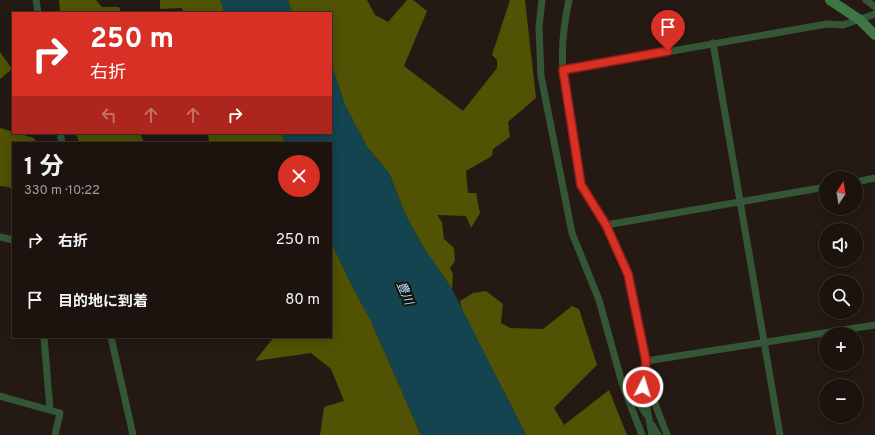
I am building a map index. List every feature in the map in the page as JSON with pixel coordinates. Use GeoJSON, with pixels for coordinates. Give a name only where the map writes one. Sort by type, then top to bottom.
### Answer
{"type":"FeatureCollection","features":[{"type":"Feature","properties":{"kind":"main road"},"geometry":{"type":"LineString","coordinates":[[830,0],[860,20],[875,35]]}},
{"type":"Feature","properties":{"kind":"street"},"geometry":{"type":"LineString","coordinates":[[36,0],[38,12]]}},
{"type":"Feature","properties":{"kind":"street"},"geometry":{"type":"LineString","coordinates":[[542,0],[539,27],[541,76],[572,233],[599,300],[622,383],[642,435]]}},
{"type":"Feature","properties":{"kind":"street"},"geometry":{"type":"LineString","coordinates":[[569,0],[564,28],[562,58],[581,185],[606,225],[628,274],[646,361],[643,372],[643,387],[647,416],[652,435]]}},
{"type":"Feature","properties":{"kind":"street"},"geometry":{"type":"LineString","coordinates":[[866,0],[875,8]]}},
{"type":"Feature","properties":{"kind":"street"},"geometry":{"type":"LineString","coordinates":[[563,70],[827,24],[843,25],[875,14]]}},
{"type":"Feature","properties":{"kind":"street"},"geometry":{"type":"LineString","coordinates":[[713,43],[780,435]]}},
{"type":"Feature","properties":{"kind":"street"},"geometry":{"type":"LineString","coordinates":[[863,181],[875,178]]}},
{"type":"Feature","properties":{"kind":"street"},"geometry":{"type":"LineString","coordinates":[[606,225],[819,188]]}},
{"type":"Feature","properties":{"kind":"street"},"geometry":{"type":"LineString","coordinates":[[0,237],[12,240]]}},
{"type":"Feature","properties":{"kind":"street"},"geometry":{"type":"LineString","coordinates":[[646,361],[875,326]]}},
{"type":"Feature","properties":{"kind":"street"},"geometry":{"type":"LineString","coordinates":[[44,338],[50,410]]}},
{"type":"Feature","properties":{"kind":"street"},"geometry":{"type":"LineString","coordinates":[[111,338],[133,435]]}},
{"type":"Feature","properties":{"kind":"street"},"geometry":{"type":"LineString","coordinates":[[643,372],[667,435]]}},
{"type":"Feature","properties":{"kind":"street"},"geometry":{"type":"LineString","coordinates":[[622,383],[630,389],[658,435]]}},
{"type":"Feature","properties":{"kind":"street"},"geometry":{"type":"LineString","coordinates":[[0,396],[60,413],[55,435]]}},
{"type":"Feature","properties":{"kind":"shaded area"},"geometry":{"type":"Polygon","coordinates":[[[59,0],[96,0],[102,7],[119,7],[121,12],[60,12],[59,0]]]}},
{"type":"Feature","properties":{"kind":"shaded area"},"geometry":{"type":"Polygon","coordinates":[[[160,0],[220,0],[225,12],[183,12],[182,8],[160,9],[160,0]]]}},
{"type":"Feature","properties":{"kind":"shaded area"},"geometry":{"type":"Polygon","coordinates":[[[288,0],[367,0],[375,15],[388,22],[407,0],[413,0],[427,11],[404,66],[463,111],[497,68],[497,60],[492,55],[510,0],[525,0],[536,98],[508,122],[510,137],[493,149],[492,156],[466,171],[468,193],[476,193],[480,213],[471,228],[466,216],[437,215],[442,222],[444,239],[454,248],[455,261],[450,268],[453,274],[452,289],[424,248],[406,216],[389,173],[367,147],[345,105],[332,68],[332,12],[292,12],[288,0]]]}},
{"type":"Feature","properties":{"kind":"shaded area"},"geometry":{"type":"Polygon","coordinates":[[[0,52],[12,69],[0,79],[0,52]]]}},
{"type":"Feature","properties":{"kind":"shaded area"},"geometry":{"type":"Polygon","coordinates":[[[0,128],[12,132],[12,134],[20,134],[34,138],[36,142],[12,142],[12,190],[9,187],[0,186],[0,128]]]}},
{"type":"Feature","properties":{"kind":"shaded area"},"geometry":{"type":"Polygon","coordinates":[[[76,134],[140,134],[144,142],[79,142],[76,134]]]}},
{"type":"Feature","properties":{"kind":"shaded area"},"geometry":{"type":"Polygon","coordinates":[[[208,134],[282,134],[286,142],[209,142],[208,134]]]}},
{"type":"Feature","properties":{"kind":"shaded area"},"geometry":{"type":"Polygon","coordinates":[[[332,243],[348,278],[371,321],[421,435],[320,435],[324,407],[344,401],[331,369],[311,353],[255,361],[273,338],[332,338],[332,243]]]}},
{"type":"Feature","properties":{"kind":"shaded area"},"geometry":{"type":"Polygon","coordinates":[[[486,291],[503,304],[501,323],[510,328],[543,329],[572,306],[579,309],[597,365],[554,408],[564,425],[609,390],[627,435],[526,435],[462,310],[460,301],[473,293],[486,291]]]}},
{"type":"Feature","properties":{"kind":"water"},"geometry":{"type":"Polygon","coordinates":[[[220,0],[288,0],[292,12],[225,12],[220,0]]]}},
{"type":"Feature","properties":{"kind":"water","name":"豊川"},"geometry":{"type":"Polygon","coordinates":[[[332,65],[345,105],[367,147],[389,173],[406,216],[424,248],[452,289],[526,435],[421,435],[371,321],[348,278],[332,243],[332,142],[286,142],[282,134],[332,134],[332,65]]]}},
{"type":"Feature","properties":{"kind":"route"},"geometry":{"type":"LineString","coordinates":[[643,387],[643,372],[646,361],[628,274],[606,225],[581,185],[563,70],[668,51]]}}]}
